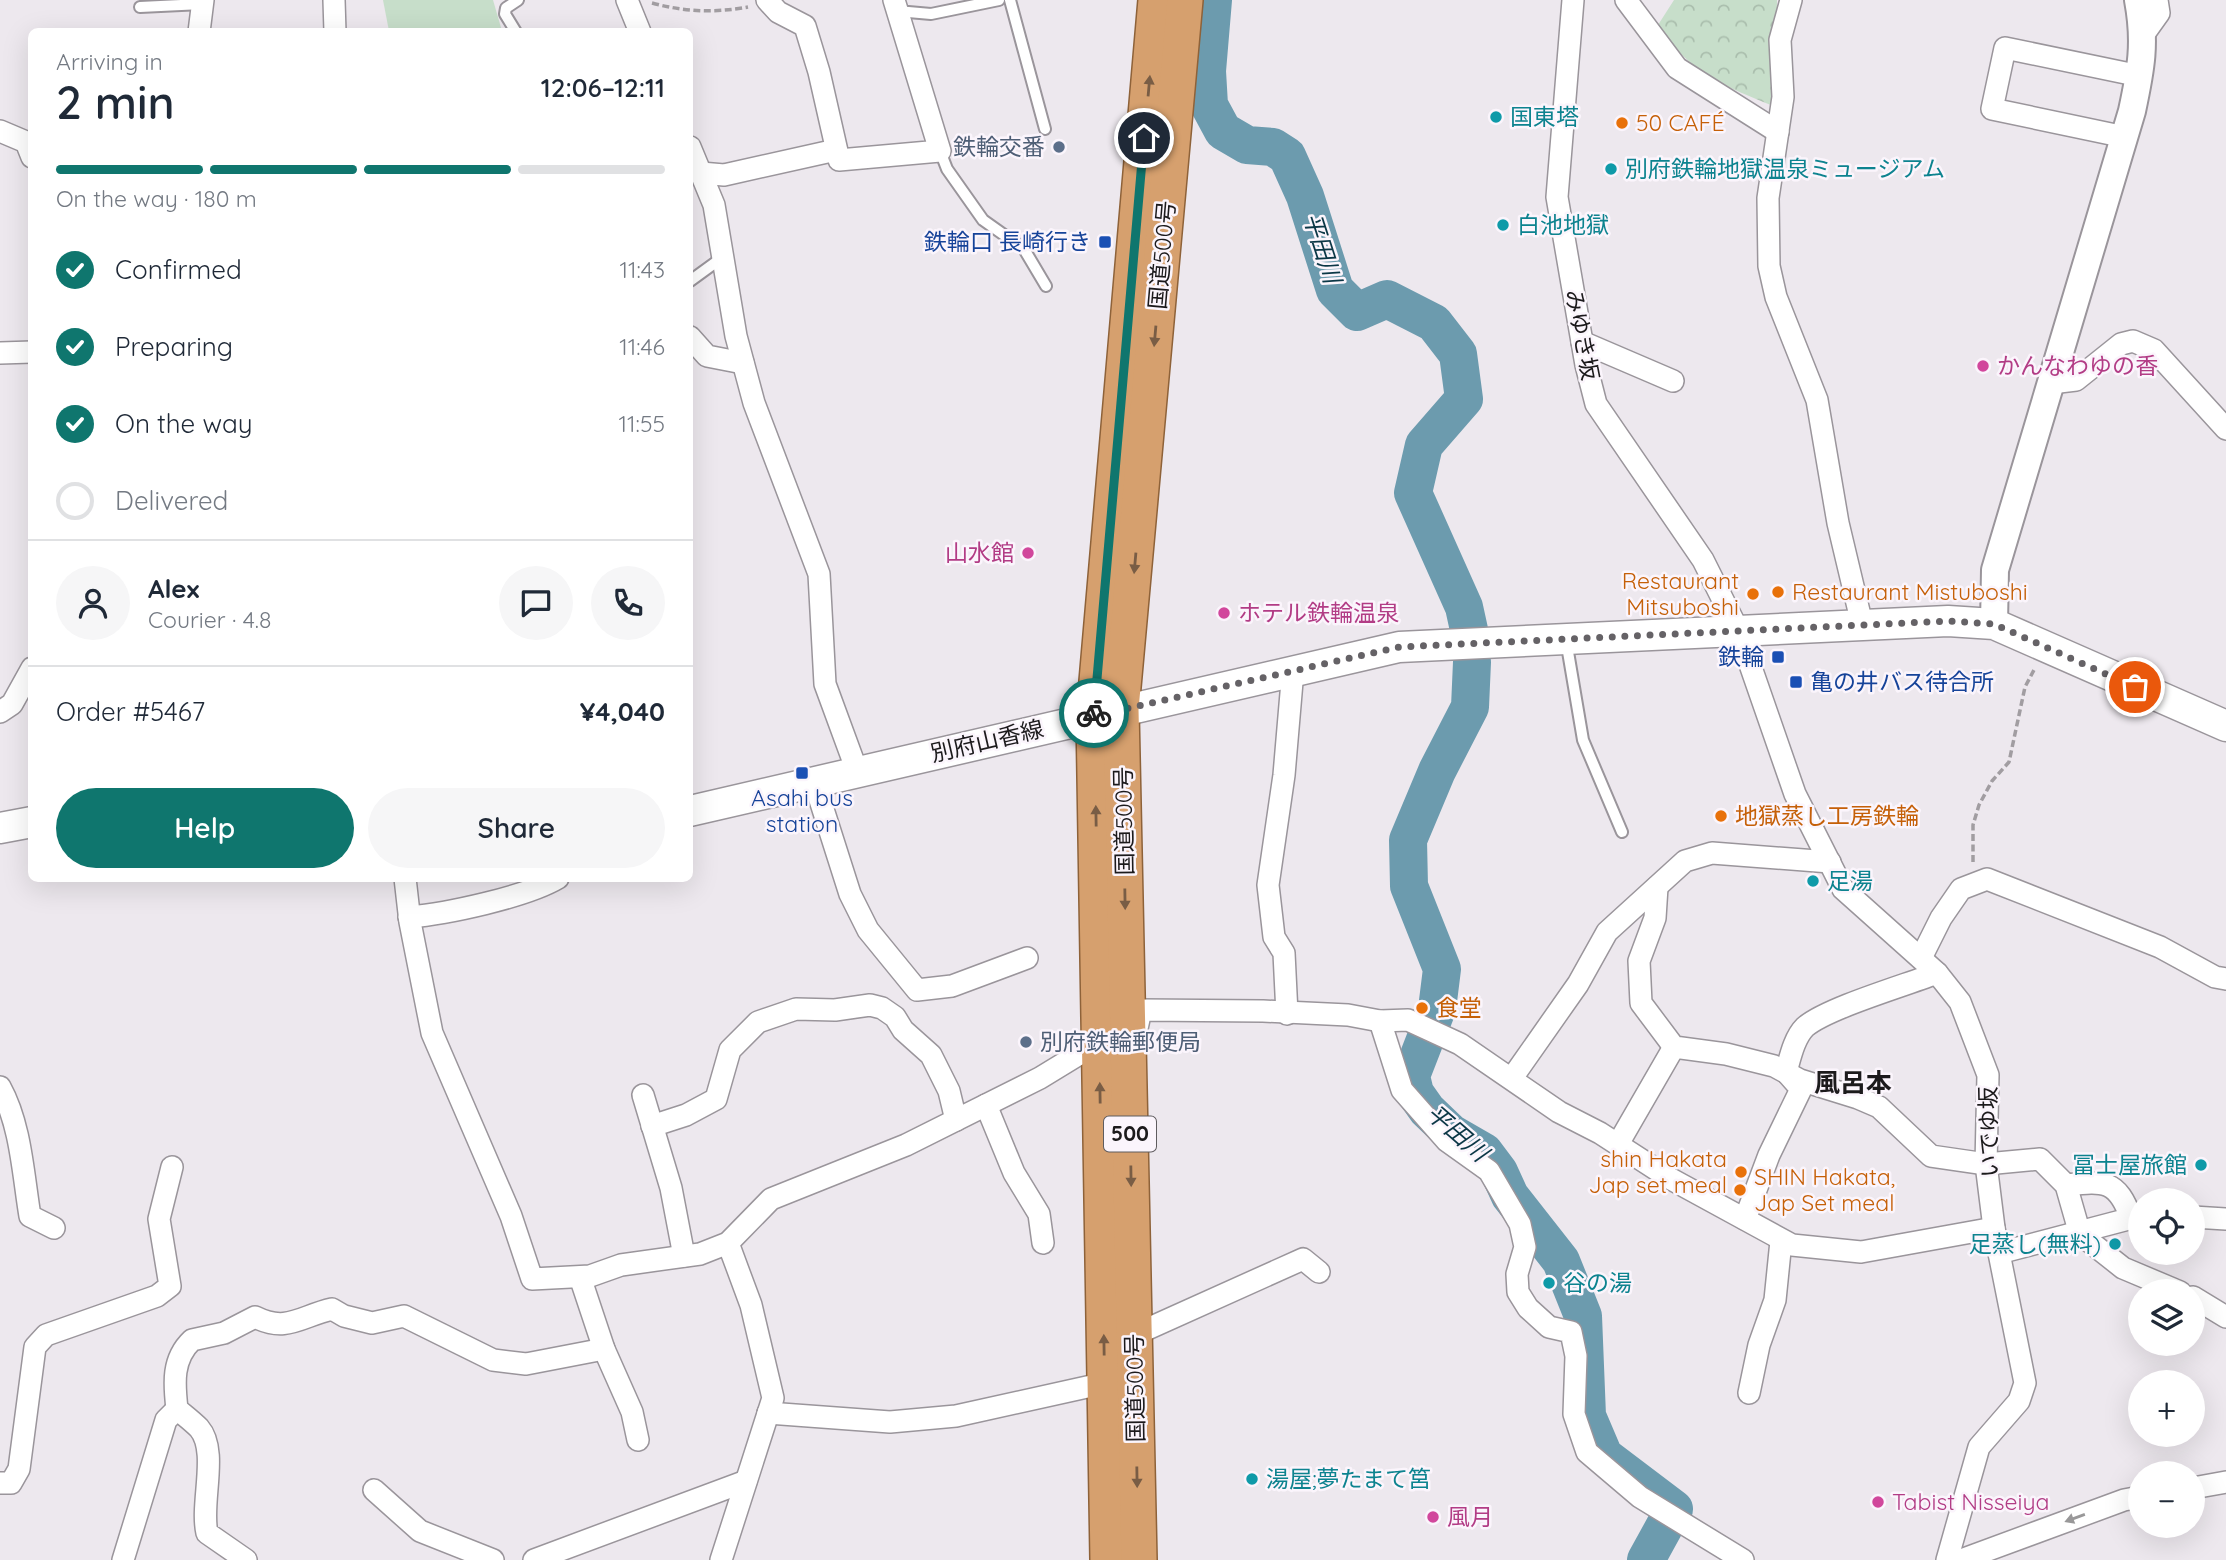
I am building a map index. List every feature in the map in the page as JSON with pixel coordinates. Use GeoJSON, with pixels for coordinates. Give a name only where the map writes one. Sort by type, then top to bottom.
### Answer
{"type":"FeatureCollection","features":[{"type":"Feature","properties":{"kind":"highway","name":"国道500号"},"geometry":{"type":"LineString","coordinates":[[1108,1560],[1105,1383],[1114,1042],[1108,712],[1156,0]]}},
{"type":"Feature","properties":{"kind":"highway","name":"国道500号"},"geometry":{"type":"LineString","coordinates":[[1108,712],[1185,0]]}},
{"type":"Feature","properties":{"kind":"highway","name":"国道500号"},"geometry":{"type":"LineString","coordinates":[[1114,1042],[1134,1335],[1139,1560]]}},
{"type":"Feature","properties":{"kind":"main road","name":"別府山香線"},"geometry":{"type":"LineString","coordinates":[[693,810],[1108,712],[1399,647],[1862,624],[1948,621],[1994,624],[2226,726]]}},
{"type":"Feature","properties":{"kind":"main road"},"geometry":{"type":"LineString","coordinates":[[0,828],[28,823]]}},
{"type":"Feature","properties":{"kind":"street"},"geometry":{"type":"LineString","coordinates":[[334,0],[335,28]]}},
{"type":"Feature","properties":{"kind":"street"},"geometry":{"type":"LineString","coordinates":[[627,0],[638,28]]}},
{"type":"Feature","properties":{"kind":"street","name":"みゆき坂"},"geometry":{"type":"LineString","coordinates":[[1573,0],[1557,197],[1582,342],[1596,404],[1691,539],[1738,630]]}},
{"type":"Feature","properties":{"kind":"street"},"geometry":{"type":"LineString","coordinates":[[1626,0],[1678,68],[1778,132]]}},
{"type":"Feature","properties":{"kind":"street"},"geometry":{"type":"LineString","coordinates":[[1791,0],[1780,40],[1783,85],[1768,198],[1769,266],[1776,297],[1817,400],[1838,523],[1862,624]]}},
{"type":"Feature","properties":{"kind":"street"},"geometry":{"type":"LineString","coordinates":[[1994,624],[1995,570],[2140,76],[2144,34],[2138,0]]}},
{"type":"Feature","properties":{"kind":"street"},"geometry":{"type":"LineString","coordinates":[[2144,34],[2159,13],[2157,0]]}},
{"type":"Feature","properties":{"kind":"street"},"geometry":{"type":"LineString","coordinates":[[767,1],[789,19],[799,21],[805,26],[820,72],[839,160],[940,151],[896,5]]}},
{"type":"Feature","properties":{"kind":"street"},"geometry":{"type":"LineString","coordinates":[[199,28],[202,2]]}},
{"type":"Feature","properties":{"kind":"street"},"geometry":{"type":"LineString","coordinates":[[2124,137],[1992,109],[1998,72],[2005,48],[2140,76]]}},
{"type":"Feature","properties":{"kind":"street"},"geometry":{"type":"LineString","coordinates":[[0,131],[28,145]]}},
{"type":"Feature","properties":{"kind":"street"},"geometry":{"type":"LineString","coordinates":[[701,173],[724,175],[836,150]]}},
{"type":"Feature","properties":{"kind":"street"},"geometry":{"type":"LineString","coordinates":[[693,154],[714,205],[743,363],[772,453],[819,574],[825,684],[857,771]]}},
{"type":"Feature","properties":{"kind":"street"},"geometry":{"type":"LineString","coordinates":[[693,340],[707,356],[743,363]]}},
{"type":"Feature","properties":{"kind":"street"},"geometry":{"type":"LineString","coordinates":[[2051,383],[2076,380],[2121,344],[2133,341],[2154,350],[2226,429]]}},
{"type":"Feature","properties":{"kind":"street"},"geometry":{"type":"LineString","coordinates":[[1582,342],[1674,381]]}},
{"type":"Feature","properties":{"kind":"street"},"geometry":{"type":"LineString","coordinates":[[0,353],[28,352]]}},
{"type":"Feature","properties":{"kind":"street","name":"いでゆ坂"},"geometry":{"type":"LineString","coordinates":[[1738,630],[1795,794],[1843,889],[1937,973],[1960,1002],[1988,1075],[1986,1164],[1994,1228],[2025,1382],[2019,1401],[1979,1447],[1947,1560]]}},
{"type":"Feature","properties":{"kind":"street"},"geometry":{"type":"LineString","coordinates":[[1287,1014],[1283,953],[1274,937],[1268,885],[1284,775],[1293,670]]}},
{"type":"Feature","properties":{"kind":"street"},"geometry":{"type":"LineString","coordinates":[[0,712],[12,704],[28,675]]}},
{"type":"Feature","properties":{"kind":"street"},"geometry":{"type":"LineString","coordinates":[[814,781],[850,894],[868,930],[917,990],[952,986],[1027,958]]}},
{"type":"Feature","properties":{"kind":"street"},"geometry":{"type":"LineString","coordinates":[[1511,1078],[1565,1004],[1608,932],[1685,861],[1712,853],[1830,862]]}},
{"type":"Feature","properties":{"kind":"street"},"geometry":{"type":"LineString","coordinates":[[1921,958],[1941,918],[1961,889],[1987,879],[2160,947],[2215,977],[2226,979]]}},
{"type":"Feature","properties":{"kind":"street"},"geometry":{"type":"LineString","coordinates":[[405,882],[409,917],[432,1033],[511,1216],[532,1279],[580,1276],[621,1265],[684,1256],[728,1244],[771,1199],[869,1162],[1114,1042],[1134,1040],[1141,1010],[1348,1015],[1380,1021],[1408,1020],[1442,1033],[1559,1112],[1618,1144],[1671,1180],[1792,1245],[1861,1252],[1994,1228]]}},
{"type":"Feature","properties":{"kind":"street"},"geometry":{"type":"LineString","coordinates":[[409,917],[432,915],[522,892],[548,882]]}},
{"type":"Feature","properties":{"kind":"street"},"geometry":{"type":"LineString","coordinates":[[1657,887],[1655,918],[1639,961],[1641,1003],[1674,1047],[1726,1054],[1774,1066],[1879,1107],[1931,1156],[1986,1164],[2040,1159],[2066,1185],[2080,1234],[2123,1268],[2149,1279]]}},
{"type":"Feature","properties":{"kind":"street"},"geometry":{"type":"LineString","coordinates":[[1786,1072],[1792,1051],[1804,1028],[1822,1017],[1937,973]]}},
{"type":"Feature","properties":{"kind":"street"},"geometry":{"type":"LineString","coordinates":[[652,1126],[686,1115],[716,1099],[730,1050],[758,1022],[796,1009],[835,1010],[870,1005],[882,1007],[895,1017],[903,1030],[931,1055],[949,1091],[956,1120]]}},
{"type":"Feature","properties":{"kind":"street"},"geometry":{"type":"LineString","coordinates":[[1380,1021],[1402,1090],[1447,1141],[1489,1171],[1520,1224],[1525,1248],[1517,1274],[1518,1292],[1528,1308],[1549,1327],[1571,1332],[1576,1356],[1574,1414],[1587,1452],[1669,1516],[1743,1560]]}},
{"type":"Feature","properties":{"kind":"street"},"geometry":{"type":"LineString","coordinates":[[1618,1144],[1674,1047]]}},
{"type":"Feature","properties":{"kind":"street"},"geometry":{"type":"LineString","coordinates":[[1745,1219],[1769,1155],[1801,1089],[1786,1072]]}},
{"type":"Feature","properties":{"kind":"street"},"geometry":{"type":"LineString","coordinates":[[0,1087],[7,1099],[18,1140],[30,1216],[54,1228]]}},
{"type":"Feature","properties":{"kind":"street"},"geometry":{"type":"LineString","coordinates":[[643,1095],[671,1188],[684,1256]]}},
{"type":"Feature","properties":{"kind":"street"},"geometry":{"type":"LineString","coordinates":[[986,1105],[1014,1173],[1039,1214],[1042,1243]]}},
{"type":"Feature","properties":{"kind":"street"},"geometry":{"type":"LineString","coordinates":[[0,1483],[11,1483],[19,1469],[35,1347],[46,1335],[157,1296],[170,1286],[159,1219],[172,1167]]}},
{"type":"Feature","properties":{"kind":"street"},"geometry":{"type":"LineString","coordinates":[[2066,1185],[2101,1181],[2122,1195],[2128,1204]]}},
{"type":"Feature","properties":{"kind":"street"},"geometry":{"type":"LineString","coordinates":[[2205,1218],[2226,1219]]}},
{"type":"Feature","properties":{"kind":"street"},"geometry":{"type":"LineString","coordinates":[[1999,1252],[2080,1234],[2128,1219]]}},
{"type":"Feature","properties":{"kind":"street"},"geometry":{"type":"LineString","coordinates":[[1749,1393],[1759,1345],[1775,1300],[1781,1241]]}},
{"type":"Feature","properties":{"kind":"street"},"geometry":{"type":"LineString","coordinates":[[721,1560],[773,1398],[751,1305],[728,1244]]}},
{"type":"Feature","properties":{"kind":"street"},"geometry":{"type":"LineString","coordinates":[[1134,1335],[1303,1259],[1319,1272]]}},
{"type":"Feature","properties":{"kind":"street"},"geometry":{"type":"LineString","coordinates":[[580,1276],[604,1349],[632,1412],[638,1440]]}},
{"type":"Feature","properties":{"kind":"street"},"geometry":{"type":"LineString","coordinates":[[2205,1304],[2226,1317]]}},
{"type":"Feature","properties":{"kind":"street"},"geometry":{"type":"LineString","coordinates":[[246,1560],[207,1533],[203,1515],[209,1464],[201,1430],[177,1409],[174,1387],[177,1361],[184,1348],[201,1336],[224,1333],[255,1317],[272,1325],[300,1321],[332,1309],[344,1317],[372,1323],[404,1316],[493,1360],[526,1364],[604,1349]]}},
{"type":"Feature","properties":{"kind":"street"},"geometry":{"type":"LineString","coordinates":[[768,1413],[890,1422],[956,1416],[1105,1383]]}},
{"type":"Feature","properties":{"kind":"street"},"geometry":{"type":"LineString","coordinates":[[123,1560],[166,1420],[177,1409]]}},
{"type":"Feature","properties":{"kind":"street"},"geometry":{"type":"LineString","coordinates":[[534,1560],[746,1480]]}},
{"type":"Feature","properties":{"kind":"street"},"geometry":{"type":"LineString","coordinates":[[2205,1486],[2226,1482]]}},
{"type":"Feature","properties":{"kind":"street"},"geometry":{"type":"LineString","coordinates":[[373,1490],[420,1531],[494,1560]]}},
{"type":"Feature","properties":{"kind":"street"},"geometry":{"type":"LineString","coordinates":[[1961,1560],[2128,1499]]}},
{"type":"Feature","properties":{"kind":"lane"},"geometry":{"type":"LineString","coordinates":[[514,28],[505,14],[506,8],[518,0]]}},
{"type":"Feature","properties":{"kind":"lane"},"geometry":{"type":"LineString","coordinates":[[896,5],[931,14],[999,0]]}},
{"type":"Feature","properties":{"kind":"lane"},"geometry":{"type":"LineString","coordinates":[[1010,0],[1045,129]]}},
{"type":"Feature","properties":{"kind":"lane"},"geometry":{"type":"LineString","coordinates":[[139,7],[202,2]]}},
{"type":"Feature","properties":{"kind":"lane"},"geometry":{"type":"LineString","coordinates":[[940,151],[947,169],[983,220],[1024,249],[1046,286]]}},
{"type":"Feature","properties":{"kind":"lane"},"geometry":{"type":"LineString","coordinates":[[693,279],[725,255]]}},
{"type":"Feature","properties":{"kind":"lane"},"geometry":{"type":"LineString","coordinates":[[1565,638],[1583,740],[1622,832]]}},
{"type":"Feature","properties":{"kind":"path"},"geometry":{"type":"LineString","coordinates":[[645,0],[680,11],[708,12],[767,1]]}},
{"type":"Feature","properties":{"kind":"path"},"geometry":{"type":"LineString","coordinates":[[1972,885],[1973,825],[1992,781],[2010,762],[2025,687]]}},
{"type":"Feature","properties":{"kind":"green space"},"geometry":{"type":"Polygon","coordinates":[[[383,0],[493,0],[501,28],[388,28],[383,0]]]}},
{"type":"Feature","properties":{"kind":"green space"},"geometry":{"type":"Polygon","coordinates":[[[1674,0],[1777,0],[1776,107],[1724,85],[1683,56],[1658,25],[1674,0]]]}},
{"type":"Feature","properties":{"kind":"waterway","name":"平田川"},"geometry":{"type":"LineString","coordinates":[[1213,0],[1207,71],[1209,105],[1223,131],[1247,145],[1273,147],[1287,156],[1305,196],[1335,290],[1357,312],[1387,299],[1434,323],[1458,354],[1464,399],[1424,445],[1413,493],[1464,607],[1471,639]]}},
{"type":"Feature","properties":{"kind":"waterway","name":"平田川"},"geometry":{"type":"LineString","coordinates":[[1472,662],[1470,707],[1437,771],[1408,840],[1409,886],[1442,969],[1437,1009],[1411,1076],[1415,1093],[1427,1110],[1451,1133],[1484,1152],[1499,1172],[1510,1196],[1561,1261],[1583,1316],[1587,1416],[1604,1456],[1674,1509],[1646,1560]]}},
{"type":"Feature","properties":{"kind":"way so far"},"geometry":{"type":"LineString","coordinates":[[1094,713],[1094,716],[1399,647],[1948,621],[1994,624],[2135,687]]}},
{"type":"Feature","properties":{"kind":"place","name":"国東塔"},"geometry":{"type":"Point","coordinates":[1496,117]}},
{"type":"Feature","properties":{"kind":"place","name":"50 CAFÉ"},"geometry":{"type":"Point","coordinates":[1622,123]}},
{"type":"Feature","properties":{"kind":"place","name":"鉄輪交番"},"geometry":{"type":"Point","coordinates":[1059,147]}},
{"type":"Feature","properties":{"kind":"place","name":"別府鉄輪地獄温泉ミュージアム"},"geometry":{"type":"Point","coordinates":[1611,169]}},
{"type":"Feature","properties":{"kind":"place","name":"白池地獄"},"geometry":{"type":"Point","coordinates":[1503,225]}},
{"type":"Feature","properties":{"kind":"place","name":"鉄輪口 長崎行き"},"geometry":{"type":"Point","coordinates":[1105,242]}},
{"type":"Feature","properties":{"kind":"place","name":"かんなわゆの香"},"geometry":{"type":"Point","coordinates":[1983,366]}},
{"type":"Feature","properties":{"kind":"place","name":"山水館"},"geometry":{"type":"Point","coordinates":[1028,553]}},
{"type":"Feature","properties":{"kind":"place","name":"Restaurant Mistuboshi"},"geometry":{"type":"Point","coordinates":[1778,592]}},
{"type":"Feature","properties":{"kind":"place","name":"Restaurant Mitsuboshi"},"geometry":{"type":"Point","coordinates":[1753,594]}},
{"type":"Feature","properties":{"kind":"place","name":"ホテル鉄輪温泉"},"geometry":{"type":"Point","coordinates":[1224,613]}},
{"type":"Feature","properties":{"kind":"place","name":"鉄輪"},"geometry":{"type":"Point","coordinates":[1778,657]}},
{"type":"Feature","properties":{"kind":"place","name":"亀の井バス待合所"},"geometry":{"type":"Point","coordinates":[1796,682]}},
{"type":"Feature","properties":{"kind":"place","name":"Asahi bus station"},"geometry":{"type":"Point","coordinates":[802,773]}},
{"type":"Feature","properties":{"kind":"place","name":"地獄蒸し工房鉄輪"},"geometry":{"type":"Point","coordinates":[1721,816]}},
{"type":"Feature","properties":{"kind":"place","name":"足湯"},"geometry":{"type":"Point","coordinates":[1813,881]}},
{"type":"Feature","properties":{"kind":"place","name":"食堂"},"geometry":{"type":"Point","coordinates":[1422,1008]}},
{"type":"Feature","properties":{"kind":"place","name":"別府鉄輪郵便局"},"geometry":{"type":"Point","coordinates":[1026,1042]}},
{"type":"Feature","properties":{"kind":"place","name":"冨士屋旅館"},"geometry":{"type":"Point","coordinates":[2201,1165]}},
{"type":"Feature","properties":{"kind":"place","name":"shin Hakata Jap set meal"},"geometry":{"type":"Point","coordinates":[1741,1172]}},
{"type":"Feature","properties":{"kind":"place","name":"SHIN Hakata, Jap Set meal"},"geometry":{"type":"Point","coordinates":[1740,1190]}},
{"type":"Feature","properties":{"kind":"place","name":"足蒸し(無料)"},"geometry":{"type":"Point","coordinates":[2115,1244]}},
{"type":"Feature","properties":{"kind":"place","name":"谷の湯"},"geometry":{"type":"Point","coordinates":[1549,1283]}},
{"type":"Feature","properties":{"kind":"place","name":"湯屋;夢たまて筥"},"geometry":{"type":"Point","coordinates":[1252,1479]}},
{"type":"Feature","properties":{"kind":"place","name":"Tabist Nisseiya"},"geometry":{"type":"Point","coordinates":[1878,1502]}},
{"type":"Feature","properties":{"kind":"place","name":"風月"},"geometry":{"type":"Point","coordinates":[1433,1517]}},
{"type":"Feature","properties":{"kind":"district","name":"風呂本"},"geometry":{"type":"Point","coordinates":[1853,1083]}},
{"type":"Feature","properties":{"kind":"route"},"geometry":{"type":"LineString","coordinates":[[1094,713],[1144,138]]}}]}
